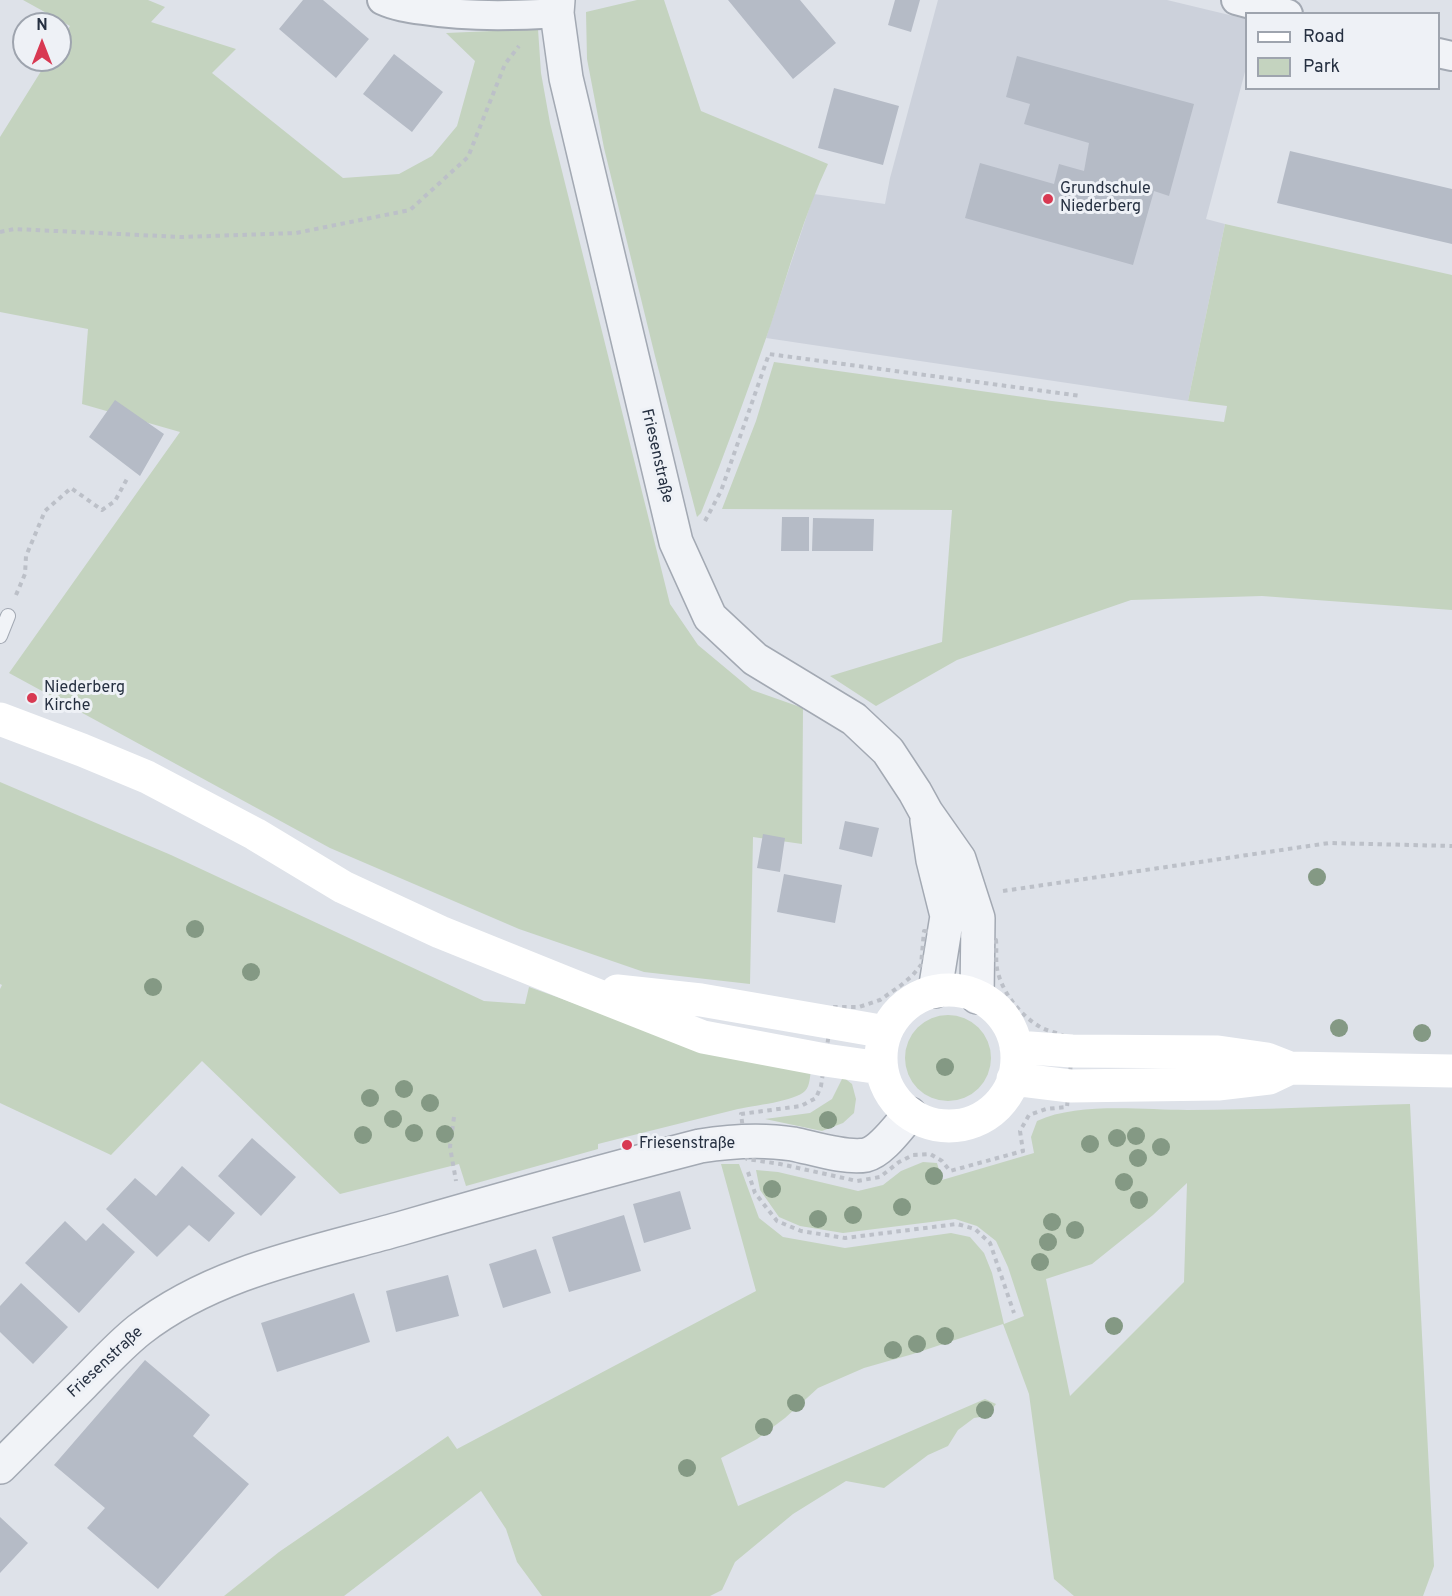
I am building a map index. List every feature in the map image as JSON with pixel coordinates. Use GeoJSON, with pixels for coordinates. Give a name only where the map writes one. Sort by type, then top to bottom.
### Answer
{"type":"FeatureCollection","features":[{"type":"Feature","properties":{"kind":"main road"},"geometry":{"type":"LineString","coordinates":[[0,719],[147,777],[255,834],[343,887],[440,932],[574,986],[703,1037],[881,1068]]}},
{"type":"Feature","properties":{"kind":"main road"},"geometry":{"type":"LineString","coordinates":[[574,986],[701,1000],[886,1032]]}},
{"type":"Feature","properties":{"kind":"main road"},"geometry":{"type":"LineString","coordinates":[[935,991],[957,991],[977,997],[991,1005],[1003,1017],[1011,1031],[1015,1063],[1005,1096],[994,1109],[979,1119],[962,1125],[944,1126],[926,1122],[899,1105],[885,1081],[881,1068],[881,1050],[886,1032],[894,1018],[905,1006],[919,997],[935,991]]}},
{"type":"Feature","properties":{"kind":"main road"},"geometry":{"type":"LineString","coordinates":[[1015,1063],[1070,1086],[1218,1084],[1269,1078],[1290,1068],[1452,1071]]}},
{"type":"Feature","properties":{"kind":"street"},"geometry":{"type":"LineString","coordinates":[[382,0],[392,5],[446,13],[525,15],[557,6]]}},
{"type":"Feature","properties":{"kind":"street"},"geometry":{"type":"LineString","coordinates":[[1236,0],[1281,12]]}},
{"type":"Feature","properties":{"kind":"street","name":"Friesenstraße"},"geometry":{"type":"LineString","coordinates":[[557,6],[566,78],[676,542],[710,617],[755,659],[854,719],[888,751],[958,859],[978,918],[977,997]]}},
{"type":"Feature","properties":{"kind":"street","name":"Friesenstraße"},"geometry":{"type":"LineString","coordinates":[[926,812],[933,860],[947,916],[935,991]]}},
{"type":"Feature","properties":{"kind":"street","name":"Friesenstraße"},"geometry":{"type":"LineString","coordinates":[[0,1467],[139,1330],[200,1293],[235,1277],[464,1210],[700,1146],[725,1142],[770,1141],[850,1156],[868,1155],[881,1146],[910,1114]]}},
{"type":"Feature","properties":{"kind":"lane"},"geometry":{"type":"LineString","coordinates":[[0,636],[8,616]]}},
{"type":"Feature","properties":{"kind":"path"},"geometry":{"type":"LineString","coordinates":[[0,232],[14,229],[182,237],[296,233],[410,210],[468,157],[505,64],[522,40]]}},
{"type":"Feature","properties":{"kind":"path"},"geometry":{"type":"LineString","coordinates":[[673,528],[704,523],[721,491],[769,354],[1081,396]]}},
{"type":"Feature","properties":{"kind":"path"},"geometry":{"type":"LineString","coordinates":[[8,616],[25,574],[26,556],[45,512],[70,488],[102,510],[115,501],[128,477]]}},
{"type":"Feature","properties":{"kind":"path"},"geometry":{"type":"LineString","coordinates":[[970,895],[1329,843],[1452,846]]}},
{"type":"Feature","properties":{"kind":"path"},"geometry":{"type":"LineString","coordinates":[[454,1117],[450,1147],[457,1187],[464,1210]]}},
{"type":"Feature","properties":{"kind":"path"},"geometry":{"type":"LineString","coordinates":[[747,1160],[748,1174],[755,1193],[777,1221],[801,1231],[845,1238],[957,1224],[975,1229],[990,1243],[1014,1312]]}},
{"type":"Feature","properties":{"kind":"shaded area","name":"Grundschule Niederberg"},"geometry":{"type":"Polygon","coordinates":[[[938,0],[1167,0],[1245,19],[1245,72],[1206,219],[1225,224],[1188,401],[766,338],[814,194],[885,204],[938,0]]]}},
{"type":"Feature","properties":{"kind":"green space"},"geometry":{"type":"Polygon","coordinates":[[[23,0],[148,0],[165,7],[151,22],[236,49],[212,73],[343,178],[399,174],[432,156],[457,126],[475,61],[446,33],[538,29],[541,73],[550,123],[670,604],[698,645],[752,690],[803,708],[802,844],[753,837],[750,984],[644,972],[519,929],[330,848],[9,673],[180,432],[82,404],[88,329],[0,312],[0,137],[41,72],[72,72],[72,12],[45,12],[23,0]]]}},
{"type":"Feature","properties":{"kind":"green space"},"geometry":{"type":"Polygon","coordinates":[[[637,0],[664,0],[701,111],[828,164],[804,223],[728,443],[701,513],[697,517],[604,148],[587,59],[586,12],[637,0]]]}},
{"type":"Feature","properties":{"kind":"green space"},"geometry":{"type":"Polygon","coordinates":[[[1225,224],[1452,275],[1452,610],[1262,596],[1131,600],[957,660],[876,706],[830,676],[942,642],[952,510],[722,509],[756,421],[774,362],[1052,401],[1224,422],[1227,406],[1188,401],[1225,224]]]}},
{"type":"Feature","properties":{"kind":"green space"},"geometry":{"type":"Polygon","coordinates":[[[0,782],[171,855],[484,1001],[525,1004],[529,987],[593,1010],[811,1069],[810,1081],[805,1091],[793,1098],[738,1109],[598,1144],[598,1149],[466,1186],[459,1164],[340,1194],[202,1061],[111,1155],[0,1103],[0,989],[2,985],[0,984],[0,782]]]}},
{"type":"Feature","properties":{"kind":"green space"},"geometry":{"type":"Polygon","coordinates":[[[948,1015],[972,1022],[984,1034],[991,1058],[984,1082],[972,1094],[948,1101],[924,1094],[912,1082],[905,1058],[912,1034],[924,1022],[948,1015]]]}},
{"type":"Feature","properties":{"kind":"green space"},"geometry":{"type":"Polygon","coordinates":[[[843,1077],[852,1084],[856,1099],[854,1113],[843,1123],[822,1131],[765,1119],[810,1113],[832,1099],[843,1077]]]}},
{"type":"Feature","properties":{"kind":"green space"},"geometry":{"type":"Polygon","coordinates":[[[1410,1104],[1434,1566],[1423,1596],[1074,1596],[1054,1579],[1029,1394],[1003,1324],[864,1368],[818,1388],[785,1418],[757,1439],[721,1458],[738,1506],[985,1399],[996,1404],[987,1416],[974,1418],[958,1430],[948,1446],[928,1455],[884,1488],[846,1481],[793,1514],[735,1562],[722,1590],[710,1596],[542,1596],[517,1562],[506,1529],[481,1491],[344,1596],[224,1596],[279,1552],[448,1436],[457,1449],[756,1291],[721,1164],[739,1164],[759,1218],[783,1237],[845,1248],[951,1233],[970,1237],[984,1253],[992,1273],[1004,1324],[1024,1316],[1008,1267],[996,1241],[977,1226],[955,1219],[843,1233],[800,1226],[779,1217],[760,1190],[756,1170],[778,1172],[858,1191],[883,1185],[901,1171],[923,1162],[937,1163],[942,1180],[1034,1153],[1031,1137],[1037,1121],[1071,1111],[1110,1108],[1215,1110],[1410,1104]],[[1187,1183],[1153,1215],[1092,1264],[1046,1279],[1070,1396],[1184,1282],[1187,1183]]]}},
{"type":"Feature","properties":{"kind":"building"},"geometry":{"type":"Polygon","coordinates":[[[303,0],[323,0],[369,39],[336,78],[279,29],[303,0]]]}},
{"type":"Feature","properties":{"kind":"building"},"geometry":{"type":"Polygon","coordinates":[[[728,0],[800,0],[836,43],[793,79],[728,0]]]}},
{"type":"Feature","properties":{"kind":"building"},"geometry":{"type":"Polygon","coordinates":[[[895,0],[920,0],[911,32],[888,25],[895,0]]]}},
{"type":"Feature","properties":{"kind":"building"},"geometry":{"type":"Polygon","coordinates":[[[394,54],[443,92],[412,132],[363,94],[394,54]]]}},
{"type":"Feature","properties":{"kind":"building"},"geometry":{"type":"Polygon","coordinates":[[[1017,56],[1194,104],[1169,196],[1154,191],[1133,265],[965,218],[980,163],[1054,184],[1059,164],[1084,171],[1089,143],[1024,124],[1030,104],[1006,97],[1017,56]]]}},
{"type":"Feature","properties":{"kind":"building"},"geometry":{"type":"Polygon","coordinates":[[[834,88],[899,106],[883,165],[818,148],[834,88]]]}},
{"type":"Feature","properties":{"kind":"building"},"geometry":{"type":"Polygon","coordinates":[[[1290,151],[1452,189],[1452,244],[1277,203],[1290,151]]]}},
{"type":"Feature","properties":{"kind":"building"},"geometry":{"type":"Polygon","coordinates":[[[115,400],[164,434],[140,476],[89,437],[115,400]]]}},
{"type":"Feature","properties":{"kind":"building"},"geometry":{"type":"Polygon","coordinates":[[[782,517],[809,517],[809,551],[781,551],[782,517]]]}},
{"type":"Feature","properties":{"kind":"building"},"geometry":{"type":"Polygon","coordinates":[[[813,518],[874,519],[873,551],[812,551],[813,518]]]}},
{"type":"Feature","properties":{"kind":"building"},"geometry":{"type":"Polygon","coordinates":[[[845,821],[879,828],[872,857],[839,849],[845,821]]]}},
{"type":"Feature","properties":{"kind":"building"},"geometry":{"type":"Polygon","coordinates":[[[763,834],[785,838],[780,872],[757,868],[763,834]]]}},
{"type":"Feature","properties":{"kind":"building"},"geometry":{"type":"Polygon","coordinates":[[[784,874],[842,885],[835,923],[777,912],[784,874]]]}},
{"type":"Feature","properties":{"kind":"building"},"geometry":{"type":"Polygon","coordinates":[[[252,1138],[296,1177],[261,1216],[218,1176],[252,1138]]]}},
{"type":"Feature","properties":{"kind":"building"},"geometry":{"type":"Polygon","coordinates":[[[182,1166],[235,1213],[209,1242],[189,1225],[157,1257],[106,1209],[135,1178],[156,1196],[182,1166]]]}},
{"type":"Feature","properties":{"kind":"building"},"geometry":{"type":"Polygon","coordinates":[[[680,1191],[691,1229],[644,1243],[633,1204],[680,1191]]]}},
{"type":"Feature","properties":{"kind":"building"},"geometry":{"type":"Polygon","coordinates":[[[624,1215],[641,1271],[569,1292],[552,1237],[624,1215]]]}},
{"type":"Feature","properties":{"kind":"building"},"geometry":{"type":"Polygon","coordinates":[[[65,1221],[86,1241],[103,1223],[135,1252],[79,1313],[25,1263],[65,1221]]]}},
{"type":"Feature","properties":{"kind":"building"},"geometry":{"type":"Polygon","coordinates":[[[536,1249],[551,1293],[503,1308],[489,1264],[536,1249]]]}},
{"type":"Feature","properties":{"kind":"building"},"geometry":{"type":"Polygon","coordinates":[[[448,1275],[459,1316],[396,1332],[386,1291],[448,1275]]]}},
{"type":"Feature","properties":{"kind":"building"},"geometry":{"type":"Polygon","coordinates":[[[21,1283],[68,1327],[33,1364],[0,1332],[0,1306],[21,1283]]]}},
{"type":"Feature","properties":{"kind":"building"},"geometry":{"type":"Polygon","coordinates":[[[354,1293],[370,1342],[277,1372],[261,1323],[354,1293]]]}},
{"type":"Feature","properties":{"kind":"building"},"geometry":{"type":"Polygon","coordinates":[[[145,1360],[210,1415],[193,1436],[249,1484],[158,1589],[87,1528],[105,1508],[54,1465],[145,1360]]]}},
{"type":"Feature","properties":{"kind":"building"},"geometry":{"type":"Polygon","coordinates":[[[0,1517],[28,1543],[0,1573],[0,1517]]]}},
{"type":"Feature","properties":{"kind":"place","name":"Grundschule Niederberg"},"geometry":{"type":"Point","coordinates":[1048,199]}},
{"type":"Feature","properties":{"kind":"place","name":"Niederberg Kirche"},"geometry":{"type":"Point","coordinates":[32,698]}},
{"type":"Feature","properties":{"kind":"place","name":"Friesenstraße"},"geometry":{"type":"Point","coordinates":[627,1145]}}]}
